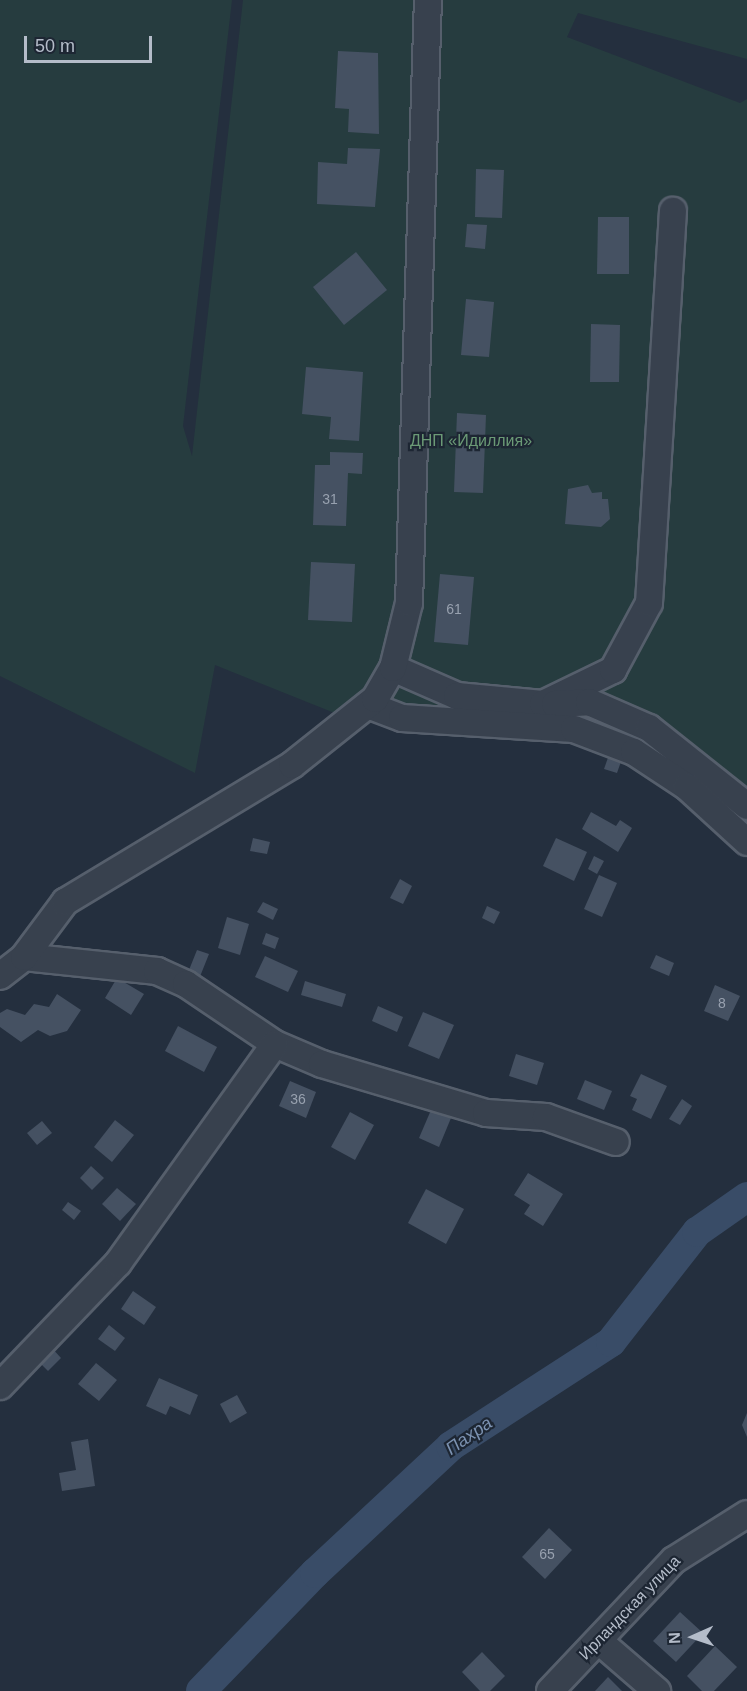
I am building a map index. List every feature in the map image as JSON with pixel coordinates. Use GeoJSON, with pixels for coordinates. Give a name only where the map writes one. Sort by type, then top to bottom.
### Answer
{"type":"FeatureCollection","features":[{"type":"Feature","properties":{"kind":"street"},"geometry":{"type":"LineString","coordinates":[[0,976],[24,957],[65,902],[292,765],[368,705],[393,668],[409,603],[428,0]]}},
{"type":"Feature","properties":{"kind":"street"},"geometry":{"type":"LineString","coordinates":[[543,704],[613,670],[649,603],[673,211]]}},
{"type":"Feature","properties":{"kind":"street"},"geometry":{"type":"LineString","coordinates":[[393,668],[457,696],[543,704],[589,702],[649,728],[747,806]]}},
{"type":"Feature","properties":{"kind":"street"},"geometry":{"type":"LineString","coordinates":[[368,705],[402,718],[574,729],[634,752],[687,787],[747,842]]}},
{"type":"Feature","properties":{"kind":"street"},"geometry":{"type":"LineString","coordinates":[[24,957],[157,971],[186,984],[275,1044],[385,1085],[486,1113],[546,1118],[616,1142]]}},
{"type":"Feature","properties":{"kind":"street"},"geometry":{"type":"LineString","coordinates":[[0,1386],[118,1263],[275,1044]]}},
{"type":"Feature","properties":{"kind":"street","name":"Ирландская улица"},"geometry":{"type":"LineString","coordinates":[[550,1691],[684,1552],[747,1514]]}},
{"type":"Feature","properties":{"kind":"street"},"geometry":{"type":"LineString","coordinates":[[599,1641],[657,1691]]}},
{"type":"Feature","properties":{"kind":"green space","name":"ДНП «Идиллия»"},"geometry":{"type":"Polygon","coordinates":[[[0,0],[232,0],[183,426],[192,456],[243,0],[747,0],[747,59],[578,13],[567,37],[740,103],[747,99],[747,829],[591,722],[332,712],[215,665],[195,773],[0,676],[0,0]]]}},
{"type":"Feature","properties":{"kind":"building"},"geometry":{"type":"Polygon","coordinates":[[[338,51],[378,53],[379,134],[348,132],[349,109],[335,108],[338,51]]]}},
{"type":"Feature","properties":{"kind":"building"},"geometry":{"type":"Polygon","coordinates":[[[348,148],[380,149],[375,207],[317,204],[318,162],[347,164],[348,148]]]}},
{"type":"Feature","properties":{"kind":"building"},"geometry":{"type":"Polygon","coordinates":[[[476,169],[504,170],[502,218],[475,217],[476,169]]]}},
{"type":"Feature","properties":{"kind":"building"},"geometry":{"type":"Polygon","coordinates":[[[598,217],[629,217],[629,274],[597,274],[598,217]]]}},
{"type":"Feature","properties":{"kind":"building"},"geometry":{"type":"Polygon","coordinates":[[[467,224],[487,225],[485,249],[465,247],[467,224]]]}},
{"type":"Feature","properties":{"kind":"building"},"geometry":{"type":"Polygon","coordinates":[[[356,252],[387,290],[344,325],[313,287],[356,252]]]}},
{"type":"Feature","properties":{"kind":"building"},"geometry":{"type":"Polygon","coordinates":[[[466,299],[494,302],[489,357],[461,355],[466,299]]]}},
{"type":"Feature","properties":{"kind":"building"},"geometry":{"type":"Polygon","coordinates":[[[591,324],[620,325],[619,382],[590,382],[591,324]]]}},
{"type":"Feature","properties":{"kind":"building"},"geometry":{"type":"Polygon","coordinates":[[[306,367],[363,372],[359,441],[329,439],[331,417],[302,414],[306,367]]]}},
{"type":"Feature","properties":{"kind":"building"},"geometry":{"type":"Polygon","coordinates":[[[457,413],[486,415],[483,493],[454,492],[457,413]]]}},
{"type":"Feature","properties":{"kind":"building"},"geometry":{"type":"Polygon","coordinates":[[[330,452],[363,453],[362,474],[348,473],[346,526],[313,525],[315,465],[330,465],[330,452]]]}},
{"type":"Feature","properties":{"kind":"building"},"geometry":{"type":"Polygon","coordinates":[[[588,485],[592,493],[602,492],[602,499],[608,499],[610,519],[601,527],[565,524],[568,489],[588,485]]]}},
{"type":"Feature","properties":{"kind":"building"},"geometry":{"type":"Polygon","coordinates":[[[311,562],[355,564],[352,622],[308,620],[311,562]]]}},
{"type":"Feature","properties":{"kind":"building"},"geometry":{"type":"Polygon","coordinates":[[[440,574],[474,577],[468,645],[434,642],[440,574]]]}},
{"type":"Feature","properties":{"kind":"building"},"geometry":{"type":"Polygon","coordinates":[[[610,752],[623,756],[617,773],[604,769],[610,752]]]}},
{"type":"Feature","properties":{"kind":"building"},"geometry":{"type":"Polygon","coordinates":[[[591,812],[616,826],[620,820],[632,828],[618,852],[582,829],[591,812]]]}},
{"type":"Feature","properties":{"kind":"building"},"geometry":{"type":"Polygon","coordinates":[[[253,838],[270,842],[267,854],[250,851],[253,838]]]}},
{"type":"Feature","properties":{"kind":"building"},"geometry":{"type":"Polygon","coordinates":[[[556,838],[587,852],[574,881],[543,866],[556,838]]]}},
{"type":"Feature","properties":{"kind":"building"},"geometry":{"type":"Polygon","coordinates":[[[594,856],[604,861],[597,874],[588,869],[594,856]]]}},
{"type":"Feature","properties":{"kind":"building"},"geometry":{"type":"Polygon","coordinates":[[[599,875],[617,883],[602,917],[584,909],[599,875]]]}},
{"type":"Feature","properties":{"kind":"building"},"geometry":{"type":"Polygon","coordinates":[[[400,879],[412,886],[403,904],[390,898],[400,879]]]}},
{"type":"Feature","properties":{"kind":"building"},"geometry":{"type":"Polygon","coordinates":[[[263,902],[278,909],[273,920],[257,912],[263,902]]]}},
{"type":"Feature","properties":{"kind":"building"},"geometry":{"type":"Polygon","coordinates":[[[487,906],[500,912],[494,924],[482,918],[487,906]]]}},
{"type":"Feature","properties":{"kind":"building"},"geometry":{"type":"Polygon","coordinates":[[[227,917],[249,924],[240,955],[218,948],[227,917]]]}},
{"type":"Feature","properties":{"kind":"building"},"geometry":{"type":"Polygon","coordinates":[[[266,933],[279,938],[275,949],[262,944],[266,933]]]}},
{"type":"Feature","properties":{"kind":"building"},"geometry":{"type":"Polygon","coordinates":[[[197,950],[209,954],[199,979],[187,975],[197,950]]]}},
{"type":"Feature","properties":{"kind":"building"},"geometry":{"type":"Polygon","coordinates":[[[656,955],[674,963],[669,976],[650,968],[656,955]]]}},
{"type":"Feature","properties":{"kind":"building"},"geometry":{"type":"Polygon","coordinates":[[[265,956],[298,971],[288,992],[255,977],[265,956]]]}},
{"type":"Feature","properties":{"kind":"building"},"geometry":{"type":"Polygon","coordinates":[[[117,978],[144,994],[131,1015],[105,998],[117,978]]]}},
{"type":"Feature","properties":{"kind":"building"},"geometry":{"type":"Polygon","coordinates":[[[305,981],[346,994],[342,1007],[301,995],[305,981]]]}},
{"type":"Feature","properties":{"kind":"building"},"geometry":{"type":"Polygon","coordinates":[[[715,985],[740,996],[728,1021],[704,1011],[715,985]]]}},
{"type":"Feature","properties":{"kind":"building"},"geometry":{"type":"Polygon","coordinates":[[[57,994],[81,1010],[67,1031],[50,1036],[38,1030],[21,1042],[0,1027],[0,1013],[7,1009],[25,1015],[34,1004],[49,1007],[57,994]]]}},
{"type":"Feature","properties":{"kind":"building"},"geometry":{"type":"Polygon","coordinates":[[[378,1006],[403,1017],[397,1032],[372,1021],[378,1006]]]}},
{"type":"Feature","properties":{"kind":"building"},"geometry":{"type":"Polygon","coordinates":[[[423,1012],[454,1025],[439,1059],[408,1046],[423,1012]]]}},
{"type":"Feature","properties":{"kind":"building"},"geometry":{"type":"Polygon","coordinates":[[[178,1026],[217,1047],[204,1072],[165,1051],[178,1026]]]}},
{"type":"Feature","properties":{"kind":"building"},"geometry":{"type":"Polygon","coordinates":[[[516,1054],[544,1063],[537,1085],[509,1076],[516,1054]]]}},
{"type":"Feature","properties":{"kind":"building"},"geometry":{"type":"Polygon","coordinates":[[[641,1074],[667,1086],[651,1119],[632,1110],[637,1099],[630,1096],[641,1074]]]}},
{"type":"Feature","properties":{"kind":"building"},"geometry":{"type":"Polygon","coordinates":[[[585,1080],[612,1091],[604,1110],[577,1099],[585,1080]]]}},
{"type":"Feature","properties":{"kind":"building"},"geometry":{"type":"Polygon","coordinates":[[[290,1081],[316,1092],[306,1118],[279,1106],[290,1081]]]}},
{"type":"Feature","properties":{"kind":"building"},"geometry":{"type":"Polygon","coordinates":[[[682,1099],[692,1106],[680,1125],[669,1119],[682,1099]]]}},
{"type":"Feature","properties":{"kind":"building"},"geometry":{"type":"Polygon","coordinates":[[[431,1110],[451,1118],[439,1147],[419,1138],[431,1110]]]}},
{"type":"Feature","properties":{"kind":"building"},"geometry":{"type":"Polygon","coordinates":[[[350,1112],[374,1125],[355,1160],[331,1147],[350,1112]]]}},
{"type":"Feature","properties":{"kind":"building"},"geometry":{"type":"Polygon","coordinates":[[[115,1120],[134,1135],[112,1162],[94,1147],[115,1120]]]}},
{"type":"Feature","properties":{"kind":"building"},"geometry":{"type":"Polygon","coordinates":[[[42,1121],[52,1133],[37,1145],[27,1133],[42,1121]]]}},
{"type":"Feature","properties":{"kind":"building"},"geometry":{"type":"Polygon","coordinates":[[[91,1166],[104,1178],[92,1190],[80,1178],[91,1166]]]}},
{"type":"Feature","properties":{"kind":"building"},"geometry":{"type":"Polygon","coordinates":[[[528,1173],[563,1194],[543,1226],[524,1214],[530,1205],[514,1195],[528,1173]]]}},
{"type":"Feature","properties":{"kind":"building"},"geometry":{"type":"Polygon","coordinates":[[[117,1188],[136,1204],[120,1221],[102,1204],[117,1188]]]}},
{"type":"Feature","properties":{"kind":"building"},"geometry":{"type":"Polygon","coordinates":[[[426,1189],[464,1209],[446,1244],[408,1223],[426,1189]]]}},
{"type":"Feature","properties":{"kind":"building"},"geometry":{"type":"Polygon","coordinates":[[[68,1202],[81,1211],[74,1220],[62,1210],[68,1202]]]}},
{"type":"Feature","properties":{"kind":"building"},"geometry":{"type":"Polygon","coordinates":[[[133,1291],[156,1307],[144,1325],[121,1309],[133,1291]]]}},
{"type":"Feature","properties":{"kind":"building"},"geometry":{"type":"Polygon","coordinates":[[[109,1325],[125,1338],[115,1351],[98,1339],[109,1325]]]}},
{"type":"Feature","properties":{"kind":"building"},"geometry":{"type":"Polygon","coordinates":[[[51,1347],[61,1358],[48,1371],[37,1360],[51,1347]]]}},
{"type":"Feature","properties":{"kind":"building"},"geometry":{"type":"Polygon","coordinates":[[[96,1363],[117,1380],[99,1401],[78,1384],[96,1363]]]}},
{"type":"Feature","properties":{"kind":"building"},"geometry":{"type":"Polygon","coordinates":[[[159,1378],[198,1395],[190,1415],[170,1406],[166,1415],[146,1406],[159,1378]]]}},
{"type":"Feature","properties":{"kind":"building"},"geometry":{"type":"Polygon","coordinates":[[[237,1395],[247,1413],[230,1423],[220,1404],[237,1395]]]}},
{"type":"Feature","properties":{"kind":"building"},"geometry":{"type":"Polygon","coordinates":[[[747,1413],[747,1437],[742,1425],[747,1413]]]}},
{"type":"Feature","properties":{"kind":"building"},"geometry":{"type":"Polygon","coordinates":[[[88,1439],[95,1486],[62,1491],[59,1473],[76,1470],[71,1442],[88,1439]]]}},
{"type":"Feature","properties":{"kind":"building"},"geometry":{"type":"Polygon","coordinates":[[[549,1528],[572,1550],[545,1579],[522,1557],[549,1528]]]}},
{"type":"Feature","properties":{"kind":"building"},"geometry":{"type":"Polygon","coordinates":[[[680,1612],[703,1633],[676,1662],[653,1641],[680,1612]]]}},
{"type":"Feature","properties":{"kind":"building"},"geometry":{"type":"Polygon","coordinates":[[[715,1646],[737,1667],[714,1691],[702,1691],[687,1676],[715,1646]]]}},
{"type":"Feature","properties":{"kind":"building"},"geometry":{"type":"Polygon","coordinates":[[[482,1652],[505,1676],[490,1691],[480,1691],[462,1672],[482,1652]]]}},
{"type":"Feature","properties":{"kind":"building"},"geometry":{"type":"Polygon","coordinates":[[[608,1677],[622,1691],[595,1691],[608,1677]]]}},
{"type":"Feature","properties":{"kind":"waterway","name":"Пахра"},"geometry":{"type":"LineString","coordinates":[[201,1691],[315,1573],[451,1446],[611,1342],[697,1232],[747,1197]]}}]}
